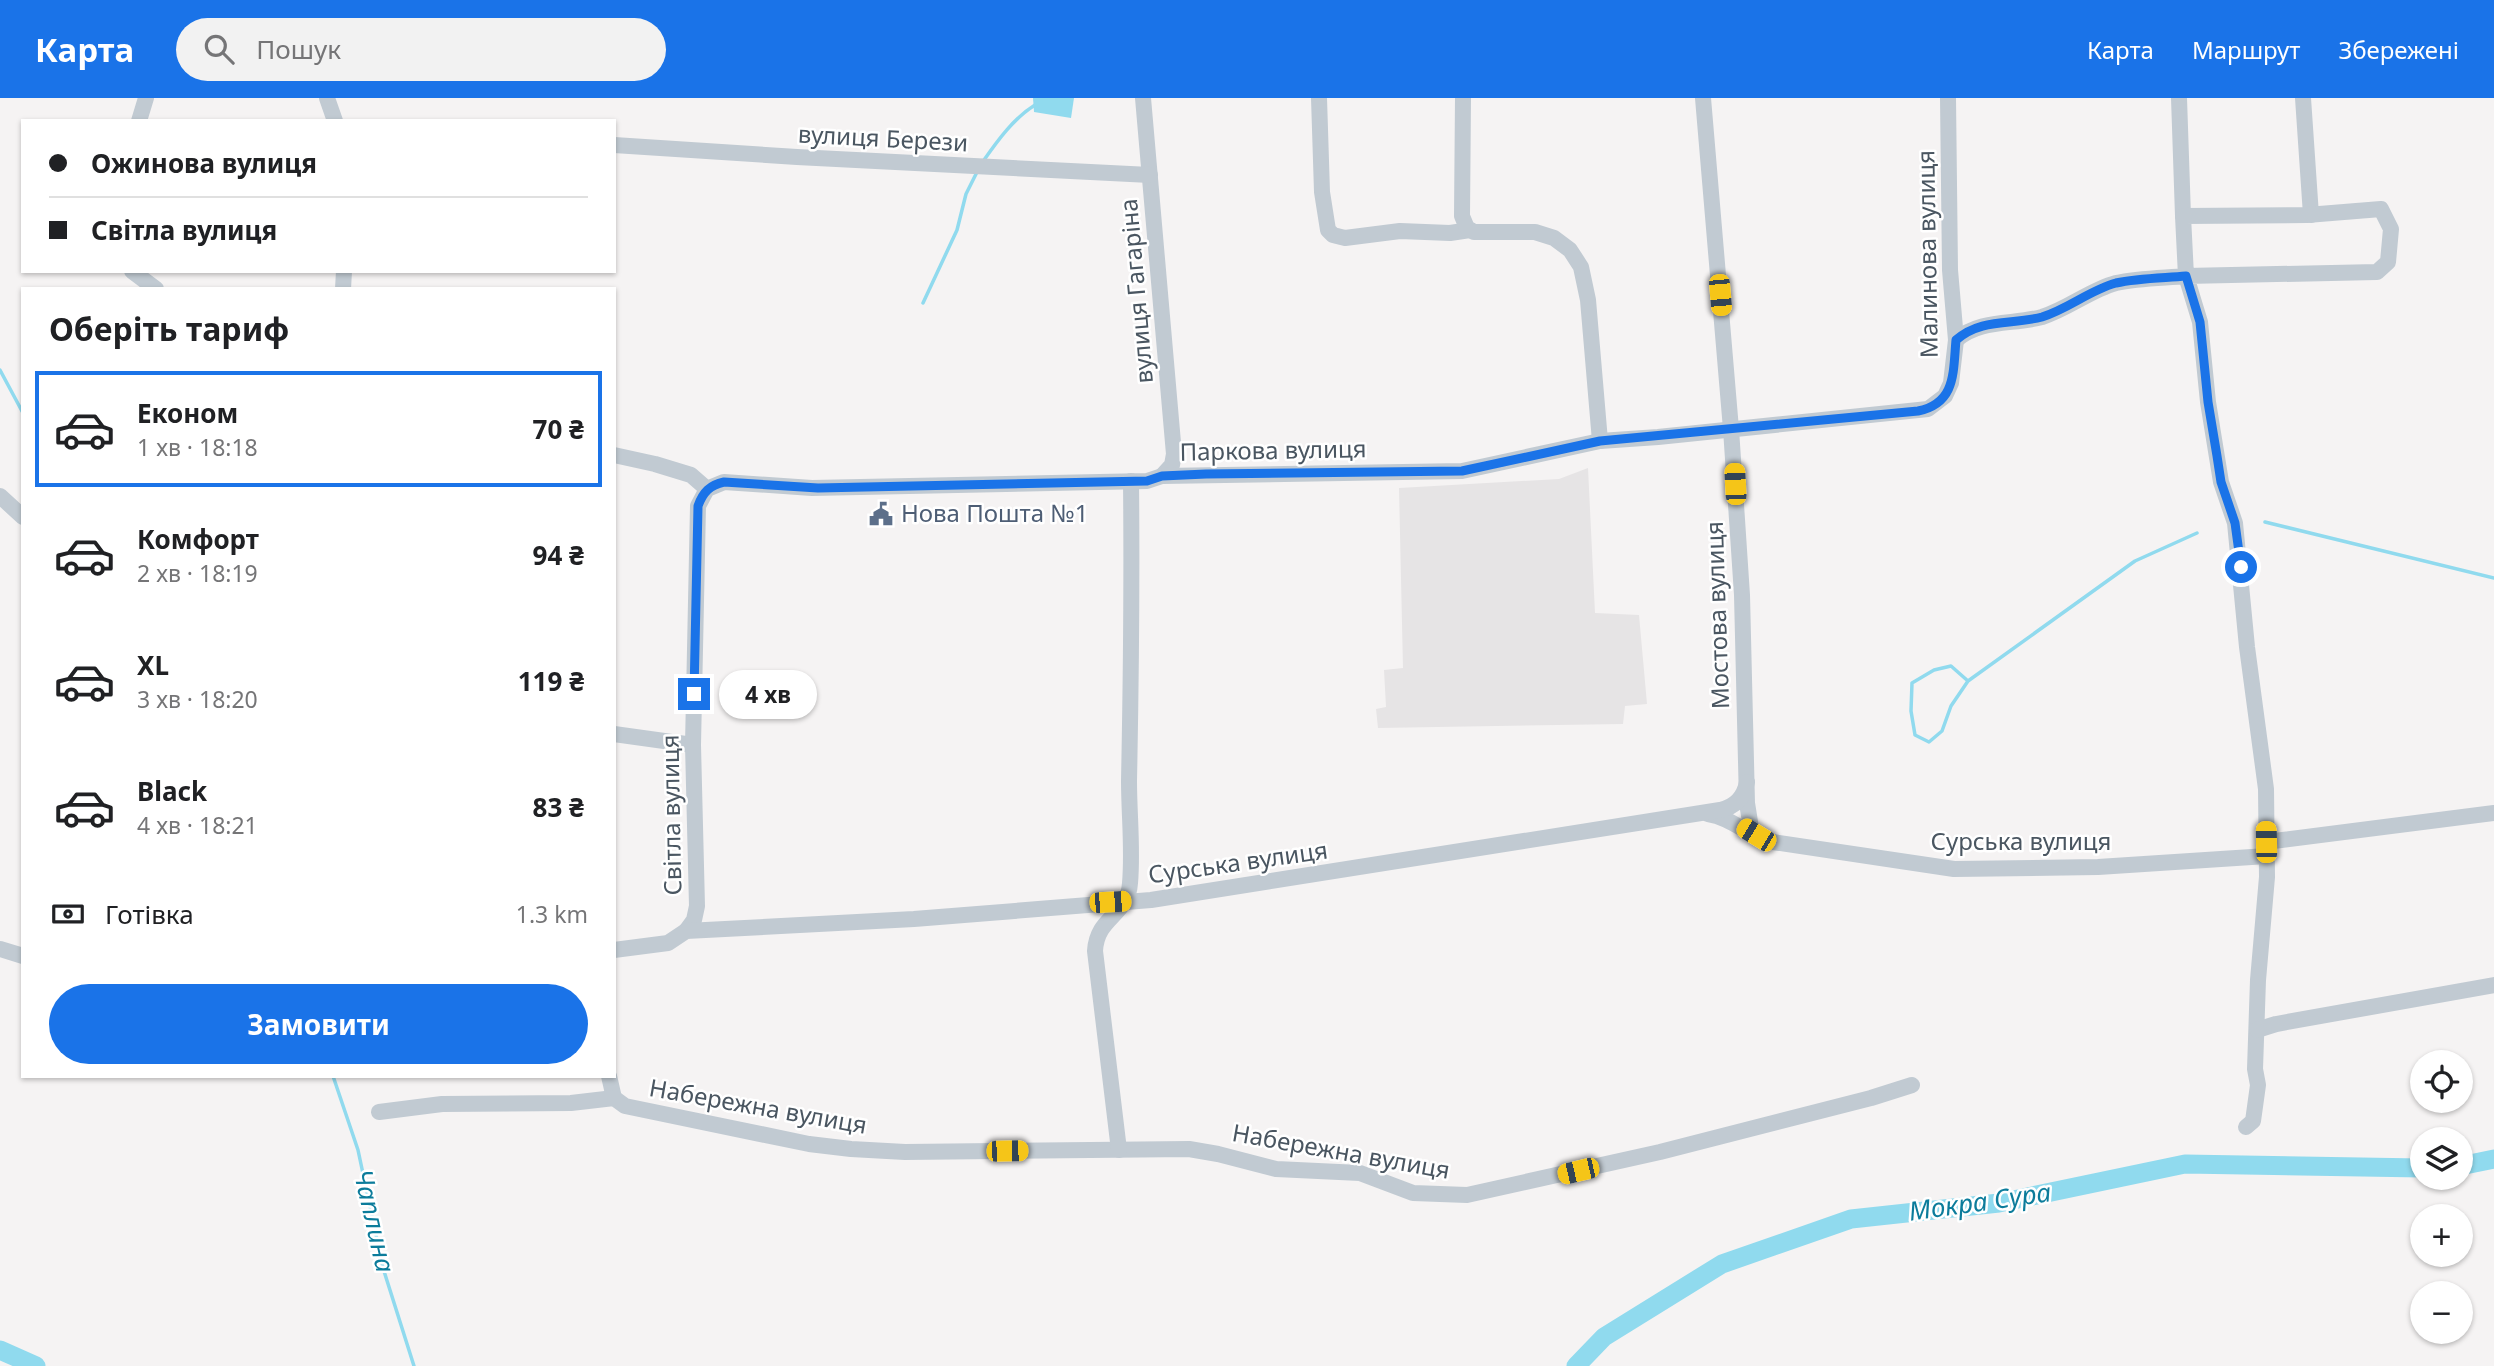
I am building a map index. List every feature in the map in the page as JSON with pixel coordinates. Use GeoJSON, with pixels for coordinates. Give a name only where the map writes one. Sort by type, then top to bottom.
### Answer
{"type":"FeatureCollection","features":[{"type":"Feature","properties":{"kind":"street"},"geometry":{"type":"LineString","coordinates":[[327,98],[334,119]]}},
{"type":"Feature","properties":{"kind":"street","name":"вулиця Гагаріна"},"geometry":{"type":"LineString","coordinates":[[1143,98],[1174,454],[1172,465],[1162,476]]}},
{"type":"Feature","properties":{"kind":"street"},"geometry":{"type":"LineString","coordinates":[[1319,98],[1322,192],[1328,230],[1332,235],[1345,238],[1400,231],[1535,232],[1554,238],[1570,250],[1581,267],[1588,300],[1600,441]]}},
{"type":"Feature","properties":{"kind":"street"},"geometry":{"type":"LineString","coordinates":[[1463,98],[1462,216],[1470,230]]}},
{"type":"Feature","properties":{"kind":"street","name":"Мостова вулиця"},"geometry":{"type":"LineString","coordinates":[[1703,98],[1742,595],[1748,816],[1756,835]]}},
{"type":"Feature","properties":{"kind":"street","name":"Малинова вулиця"},"geometry":{"type":"LineString","coordinates":[[1938,404],[1951,383],[1956,340],[1950,270],[1948,98]]}},
{"type":"Feature","properties":{"kind":"street"},"geometry":{"type":"LineString","coordinates":[[2179,98],[2186,276],[2200,322],[2208,402],[2221,482],[2235,523],[2266,789],[2267,849],[2257,1030],[2256,1110],[2253,1121],[2246,1127]]}},
{"type":"Feature","properties":{"kind":"street"},"geometry":{"type":"LineString","coordinates":[[2303,98],[2311,215]]}},
{"type":"Feature","properties":{"kind":"street","name":"вулиця Берези"},"geometry":{"type":"LineString","coordinates":[[616,145],[1150,176]]}},
{"type":"Feature","properties":{"kind":"street"},"geometry":{"type":"LineString","coordinates":[[1956,340],[1979,325],[2044,316],[2088,294],[2116,284],[2186,276],[2376,272],[2388,262],[2391,229],[2382,209],[2311,215],[2183,216]]}},
{"type":"Feature","properties":{"kind":"street"},"geometry":{"type":"LineString","coordinates":[[135,273],[153,287]]}},
{"type":"Feature","properties":{"kind":"street","name":"Паркова вулиця"},"geometry":{"type":"LineString","coordinates":[[707,489],[724,482],[818,488],[1147,481],[1162,476],[1462,471],[1600,441],[1918,411],[1938,404]]}},
{"type":"Feature","properties":{"kind":"street"},"geometry":{"type":"LineString","coordinates":[[616,455],[691,475],[707,489]]}},
{"type":"Feature","properties":{"kind":"street"},"geometry":{"type":"LineString","coordinates":[[1119,1150],[1095,951],[1100,930],[1125,901],[1130,884],[1130,481]]}},
{"type":"Feature","properties":{"kind":"street","name":"Світла вулиця"},"geometry":{"type":"LineString","coordinates":[[686,931],[694,920],[696,906],[693,745],[698,506],[707,489]]}},
{"type":"Feature","properties":{"kind":"street"},"geometry":{"type":"LineString","coordinates":[[0,496],[21,515]]}},
{"type":"Feature","properties":{"kind":"street"},"geometry":{"type":"LineString","coordinates":[[616,734],[693,745]]}},
{"type":"Feature","properties":{"kind":"street","name":"Сурська вулиця"},"geometry":{"type":"LineString","coordinates":[[616,950],[668,943],[678,939],[686,931],[914,919],[1151,900],[1728,808],[1735,804],[1747,782]]}},
{"type":"Feature","properties":{"kind":"street","name":"Сурська вулиця"},"geometry":{"type":"LineString","coordinates":[[1700,813],[1721,816],[1764,840],[1799,848],[1954,869],[2098,867],[2267,849],[2494,813]]}},
{"type":"Feature","properties":{"kind":"street"},"geometry":{"type":"LineString","coordinates":[[0,949],[21,955]]}},
{"type":"Feature","properties":{"kind":"street"},"geometry":{"type":"LineString","coordinates":[[2257,1030],[2494,985]]}},
{"type":"Feature","properties":{"kind":"street"},"geometry":{"type":"LineString","coordinates":[[609,1078],[614,1098]]}},
{"type":"Feature","properties":{"kind":"street","name":"Набережна вулиця"},"geometry":{"type":"LineString","coordinates":[[379,1112],[442,1104],[571,1103],[614,1098],[625,1106],[809,1144],[851,1149],[905,1152],[1189,1149],[1276,1169],[1360,1173],[1413,1193],[1467,1195],[1660,1152],[1912,1085]]}},
{"type":"Feature","properties":{"kind":"shaded area"},"geometry":{"type":"Polygon","coordinates":[[[1588,468],[1595,613],[1639,615],[1647,704],[1625,706],[1623,724],[1378,728],[1376,709],[1386,707],[1384,670],[1403,668],[1399,488],[1559,479],[1588,468]]]}},
{"type":"Feature","properties":{"kind":"water"},"geometry":{"type":"Polygon","coordinates":[[[1033,98],[1074,98],[1071,118],[1034,112],[1033,98]]]}},
{"type":"Feature","properties":{"kind":"waterway"},"geometry":{"type":"LineString","coordinates":[[984,160],[1013,123],[1035,105]]}},
{"type":"Feature","properties":{"kind":"waterway"},"geometry":{"type":"LineString","coordinates":[[923,303],[957,230],[966,194],[978,170]]}},
{"type":"Feature","properties":{"kind":"waterway","name":"Чаплина"},"geometry":{"type":"LineString","coordinates":[[0,370],[21,409]]}},
{"type":"Feature","properties":{"kind":"waterway"},"geometry":{"type":"LineString","coordinates":[[2265,522],[2494,578]]}},
{"type":"Feature","properties":{"kind":"waterway"},"geometry":{"type":"LineString","coordinates":[[1968,681],[1951,666],[1934,670],[1912,683],[1911,711],[1915,735],[1929,742],[1942,731],[1951,706],[1968,681],[2135,561],[2197,533]]}},
{"type":"Feature","properties":{"kind":"waterway","name":"Чаплина"},"geometry":{"type":"LineString","coordinates":[[334,1078],[358,1150],[383,1268],[414,1366]]}},
{"type":"Feature","properties":{"kind":"waterway","name":"Мокра Сура"},"geometry":{"type":"LineString","coordinates":[[2473,1163],[2494,1159]]}},
{"type":"Feature","properties":{"kind":"waterway","name":"Мокра Сура"},"geometry":{"type":"LineString","coordinates":[[1576,1366],[1604,1337],[1722,1264],[1851,1219],[1999,1203],[2185,1164],[2410,1168]]}},
{"type":"Feature","properties":{"kind":"waterway","name":"Мокра Сура"},"geometry":{"type":"LineString","coordinates":[[0,1350],[36,1366]]}},
{"type":"Feature","properties":{"kind":"place","name":"Нова Пошта №1"},"geometry":{"type":"Point","coordinates":[881,514]}},
{"type":"Feature","properties":{"kind":"route"},"geometry":{"type":"LineString","coordinates":[[694,694],[698,506],[701,496],[715,484],[724,482],[818,488],[1147,481],[1162,476],[1206,474],[1462,471],[1600,441],[1918,411],[1938,404],[1945,396],[1951,383],[1956,340],[1966,331],[1979,325],[2044,316],[2088,294],[2116,284],[2186,276],[2200,322],[2208,402],[2221,482],[2235,523],[2241,567]]}}]}
